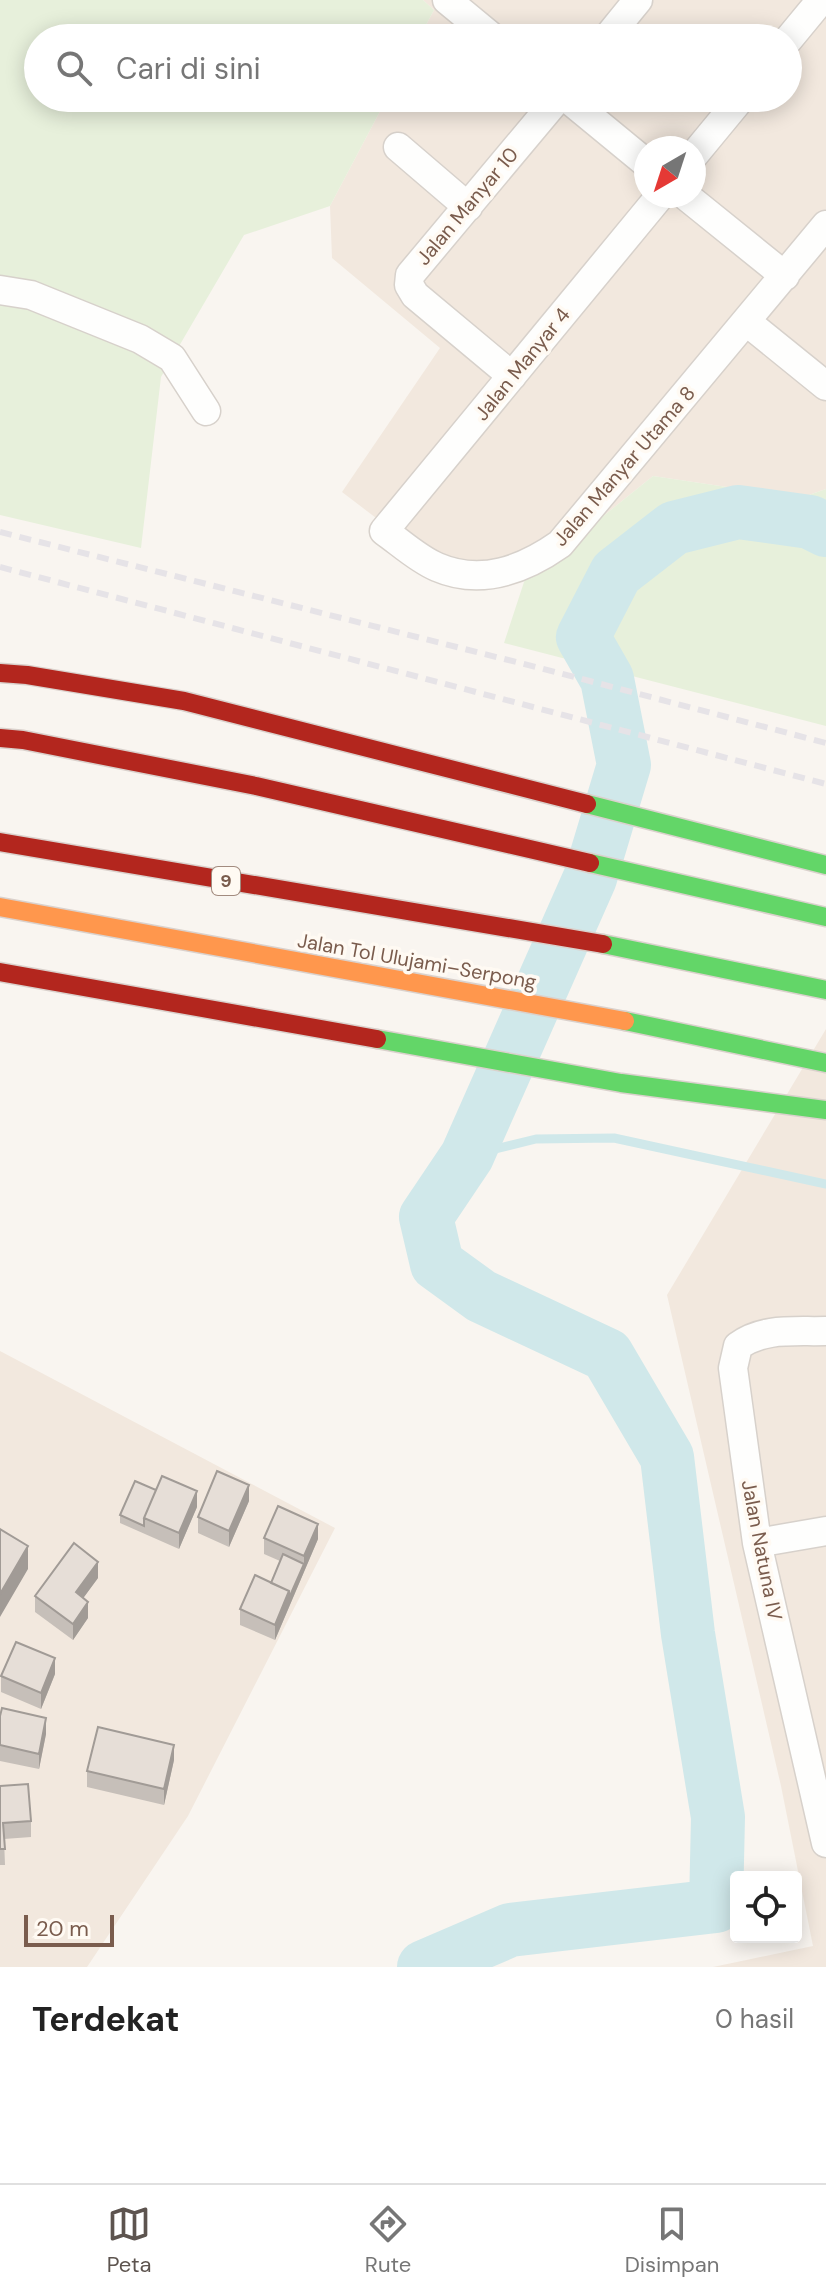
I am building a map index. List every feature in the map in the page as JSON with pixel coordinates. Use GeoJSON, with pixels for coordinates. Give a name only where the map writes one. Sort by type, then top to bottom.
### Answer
{"type":"FeatureCollection","features":[{"type":"Feature","properties":{"kind":"highway"},"geometry":{"type":"LineString","coordinates":[[0,673],[184,701],[826,865]]}},
{"type":"Feature","properties":{"kind":"highway"},"geometry":{"type":"LineString","coordinates":[[0,738],[256,786],[826,917]]}},
{"type":"Feature","properties":{"kind":"highway","name":"9"},"geometry":{"type":"LineString","coordinates":[[0,842],[617,946],[826,990]]}},
{"type":"Feature","properties":{"kind":"highway","name":"Jalan Tol Ulujami–Serpong"},"geometry":{"type":"LineString","coordinates":[[0,907],[600,1016],[826,1063]]}},
{"type":"Feature","properties":{"kind":"highway"},"geometry":{"type":"LineString","coordinates":[[0,972],[621,1083],[826,1110]]}},
{"type":"Feature","properties":{"kind":"highway"},"geometry":{"type":"LineString","coordinates":[[59,1000],[147,998]]}},
{"type":"Feature","properties":{"kind":"street"},"geometry":{"type":"LineString","coordinates":[[618,24],[638,0]]}},
{"type":"Feature","properties":{"kind":"street"},"geometry":{"type":"LineString","coordinates":[[801,24],[821,0]]}},
{"type":"Feature","properties":{"kind":"street"},"geometry":{"type":"LineString","coordinates":[[450,1],[477,24]]}},
{"type":"Feature","properties":{"kind":"street","name":"Jalan Manyar 10"},"geometry":{"type":"LineString","coordinates":[[512,376],[415,295],[409,285],[410,275],[546,112]]}},
{"type":"Feature","properties":{"kind":"street"},"geometry":{"type":"LineString","coordinates":[[584,112],[634,153]]}},
{"type":"Feature","properties":{"kind":"street"},"geometry":{"type":"LineString","coordinates":[[706,140],[729,112]]}},
{"type":"Feature","properties":{"kind":"street"},"geometry":{"type":"LineString","coordinates":[[398,147],[468,207]]}},
{"type":"Feature","properties":{"kind":"street","name":"Jalan Manyar 4"},"geometry":{"type":"LineString","coordinates":[[384,531],[650,208]]}},
{"type":"Feature","properties":{"kind":"street"},"geometry":{"type":"LineString","coordinates":[[701,208],[785,276]]}},
{"type":"Feature","properties":{"kind":"street","name":"Jalan Manyar Utama 8"},"geometry":{"type":"LineString","coordinates":[[384,531],[435,566],[461,574],[483,577],[536,561],[560,544],[826,225]]}},
{"type":"Feature","properties":{"kind":"street"},"geometry":{"type":"LineString","coordinates":[[0,290],[31,295],[140,339],[172,358],[206,411]]}},
{"type":"Feature","properties":{"kind":"street"},"geometry":{"type":"LineString","coordinates":[[747,322],[826,386]]}},
{"type":"Feature","properties":{"kind":"street","name":"Jalan Natuna IV"},"geometry":{"type":"LineString","coordinates":[[826,1331],[768,1332],[751,1336],[738,1346],[733,1368],[757,1543],[826,1843]]}},
{"type":"Feature","properties":{"kind":"street"},"geometry":{"type":"LineString","coordinates":[[757,1543],[826,1531]]}},
{"type":"Feature","properties":{"kind":"shaded area"},"geometry":{"type":"Polygon","coordinates":[[[423,0],[826,0],[826,489],[800,498],[653,476],[525,579],[439,566],[342,492],[440,348],[332,258],[330,206],[380,112],[802,112],[802,24],[426,24],[434,10],[423,0]]]}},
{"type":"Feature","properties":{"kind":"shaded area"},"geometry":{"type":"Polygon","coordinates":[[[826,1029],[826,1967],[713,1967],[813,1946],[802,1891],[802,1871],[798,1871],[667,1295],[826,1029]]]}},
{"type":"Feature","properties":{"kind":"shaded area"},"geometry":{"type":"Polygon","coordinates":[[[0,1351],[335,1528],[188,1816],[87,1967],[0,1967],[0,1351]]]}},
{"type":"Feature","properties":{"kind":"green space"},"geometry":{"type":"Polygon","coordinates":[[[0,0],[423,0],[434,10],[426,24],[24,24],[24,112],[380,112],[330,206],[244,235],[161,377],[141,548],[0,515],[0,0]]]}},
{"type":"Feature","properties":{"kind":"green space"},"geometry":{"type":"Polygon","coordinates":[[[653,476],[800,498],[826,489],[826,726],[504,643],[525,579],[653,476]]]}},
{"type":"Feature","properties":{"kind":"building"},"geometry":{"type":"Polygon","coordinates":[[[217,1471],[249,1485],[229,1531],[198,1517],[217,1471]]]}},
{"type":"Feature","properties":{"kind":"building"},"geometry":{"type":"Polygon","coordinates":[[[162,1476],[197,1491],[179,1533],[144,1518],[162,1476]]]}},
{"type":"Feature","properties":{"kind":"building"},"geometry":{"type":"Polygon","coordinates":[[[135,1481],[156,1490],[144,1518],[144,1526],[120,1515],[135,1481]]]}},
{"type":"Feature","properties":{"kind":"building"},"geometry":{"type":"Polygon","coordinates":[[[278,1506],[318,1524],[304,1556],[264,1538],[278,1506]]]}},
{"type":"Feature","properties":{"kind":"building"},"geometry":{"type":"Polygon","coordinates":[[[0,1529],[28,1546],[0,1594],[0,1529]]]}},
{"type":"Feature","properties":{"kind":"building"},"geometry":{"type":"Polygon","coordinates":[[[74,1543],[98,1562],[76,1592],[88,1602],[73,1624],[35,1596],[74,1543]]]}},
{"type":"Feature","properties":{"kind":"building"},"geometry":{"type":"Polygon","coordinates":[[[283,1554],[304,1564],[289,1598],[289,1591],[271,1583],[283,1554]]]}},
{"type":"Feature","properties":{"kind":"building"},"geometry":{"type":"Polygon","coordinates":[[[255,1575],[289,1591],[275,1625],[240,1609],[255,1575]]]}},
{"type":"Feature","properties":{"kind":"building"},"geometry":{"type":"Polygon","coordinates":[[[16,1642],[55,1658],[41,1693],[1,1676],[16,1642]]]}},
{"type":"Feature","properties":{"kind":"building"},"geometry":{"type":"Polygon","coordinates":[[[2,1708],[46,1718],[39,1754],[0,1745],[2,1708]]]}},
{"type":"Feature","properties":{"kind":"building"},"geometry":{"type":"Polygon","coordinates":[[[98,1727],[174,1745],[164,1789],[87,1771],[98,1727]]]}},
{"type":"Feature","properties":{"kind":"building"},"geometry":{"type":"Polygon","coordinates":[[[28,1784],[31,1821],[3,1823],[5,1849],[0,1849],[0,1786],[28,1784]]]}},
{"type":"Feature","properties":{"kind":"waterway"},"geometry":{"type":"LineString","coordinates":[[424,1967],[510,1930],[716,1906],[718,1817],[688,1634],[667,1457],[607,1355],[481,1296],[437,1264],[426,1217],[467,1156],[590,878],[624,765],[607,679],[583,637],[616,573],[674,528],[738,512],[810,522],[826,530]]}},
{"type":"Feature","properties":{"kind":"waterway"},"geometry":{"type":"LineString","coordinates":[[467,1156],[536,1139],[614,1138],[826,1184]]}},
{"type":"Feature","properties":{"kind":"railway"},"geometry":{"type":"LineString","coordinates":[[0,532],[826,743]]}},
{"type":"Feature","properties":{"kind":"railway"},"geometry":{"type":"LineString","coordinates":[[0,567],[826,784]]}},
{"type":"Feature","properties":{"kind":"traffic: fast"},"geometry":{"type":"LineString","coordinates":[[587,804],[826,865]]}},
{"type":"Feature","properties":{"kind":"traffic: fast"},"geometry":{"type":"LineString","coordinates":[[590,863],[826,917]]}},
{"type":"Feature","properties":{"kind":"traffic: fast"},"geometry":{"type":"LineString","coordinates":[[603,944],[826,990]]}},
{"type":"Feature","properties":{"kind":"traffic: fast"},"geometry":{"type":"LineString","coordinates":[[625,1021],[826,1063]]}},
{"type":"Feature","properties":{"kind":"traffic: fast"},"geometry":{"type":"LineString","coordinates":[[377,1039],[621,1083],[826,1110]]}},
{"type":"Feature","properties":{"kind":"traffic: slow"},"geometry":{"type":"LineString","coordinates":[[0,907],[625,1021]]}},
{"type":"Feature","properties":{"kind":"traffic: jam"},"geometry":{"type":"LineString","coordinates":[[0,673],[184,701],[587,804]]}},
{"type":"Feature","properties":{"kind":"traffic: jam"},"geometry":{"type":"LineString","coordinates":[[0,738],[256,786],[590,863]]}},
{"type":"Feature","properties":{"kind":"traffic: jam"},"geometry":{"type":"LineString","coordinates":[[0,842],[603,944]]}},
{"type":"Feature","properties":{"kind":"traffic: jam"},"geometry":{"type":"LineString","coordinates":[[0,972],[377,1039]]}}]}
